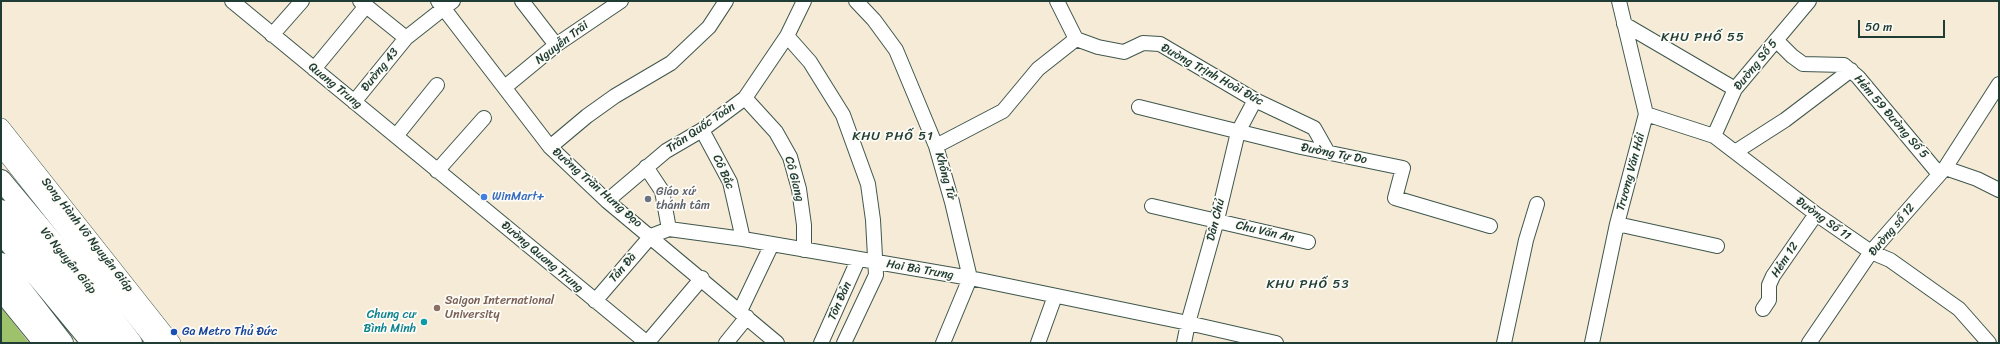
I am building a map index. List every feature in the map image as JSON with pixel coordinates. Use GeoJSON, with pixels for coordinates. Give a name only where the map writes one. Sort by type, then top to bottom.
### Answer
{"type":"FeatureCollection","features":[{"type":"Feature","properties":{"kind":"highway","name":"Võ Nguyên Giáp"},"geometry":{"type":"LineString","coordinates":[[1,180],[88,284],[132,343]]}},
{"type":"Feature","properties":{"kind":"highway"},"geometry":{"type":"LineString","coordinates":[[1,210],[112,343]]}},
{"type":"Feature","properties":{"kind":"highway"},"geometry":{"type":"LineString","coordinates":[[1,233],[92,343]]}},
{"type":"Feature","properties":{"kind":"highway"},"geometry":{"type":"LineString","coordinates":[[1,263],[63,343]]}},
{"type":"Feature","properties":{"kind":"highway"},"geometry":{"type":"LineString","coordinates":[[1,290],[44,343]]}},
{"type":"Feature","properties":{"kind":"main road","name":"Song Hành Võ Nguyên Giáp"},"geometry":{"type":"LineString","coordinates":[[1,127],[172,343]]}},
{"type":"Feature","properties":{"kind":"main road","name":"Song Hành Võ Nguyên Giáp"},"geometry":{"type":"LineString","coordinates":[[1,147],[156,343]]}},
{"type":"Feature","properties":{"kind":"street","name":"Quang Trung"},"geometry":{"type":"LineString","coordinates":[[233,1],[437,171]]}},
{"type":"Feature","properties":{"kind":"street"},"geometry":{"type":"LineString","coordinates":[[272,35],[302,1]]}},
{"type":"Feature","properties":{"kind":"street"},"geometry":{"type":"LineString","coordinates":[[522,1],[556,45]]}},
{"type":"Feature","properties":{"kind":"street","name":"Nguyễn Trãi"},"geometry":{"type":"LineString","coordinates":[[505,87],[556,45],[620,1]]}},
{"type":"Feature","properties":{"kind":"street"},"geometry":{"type":"LineString","coordinates":[[550,148],[587,116],[615,96],[672,62],[709,27],[726,1]]}},
{"type":"Feature","properties":{"kind":"street","name":"Trần Quốc Toản"},"geometry":{"type":"LineString","coordinates":[[607,200],[666,151],[702,130],[745,98],[787,36],[804,1]]}},
{"type":"Feature","properties":{"kind":"street","name":"Khổng Tử"},"geometry":{"type":"LineString","coordinates":[[856,1],[874,20],[896,50],[936,146],[970,278]]}},
{"type":"Feature","properties":{"kind":"street"},"geometry":{"type":"LineString","coordinates":[[936,146],[1003,111],[1038,69],[1076,39],[1057,1]]}},
{"type":"Feature","properties":{"kind":"street","name":"Trương Văn Hải"},"geometry":{"type":"LineString","coordinates":[[1592,343],[1617,224],[1646,114],[1619,1]]}},
{"type":"Feature","properties":{"kind":"street","name":"Đường Số 5"},"geometry":{"type":"LineString","coordinates":[[1714,136],[1735,90],[1809,1]]}},
{"type":"Feature","properties":{"kind":"street"},"geometry":{"type":"LineString","coordinates":[[314,69],[363,3],[406,38]]}},
{"type":"Feature","properties":{"kind":"street","name":"Đường Trần Hưng Đạo"},"geometry":{"type":"LineString","coordinates":[[445,3],[550,148],[607,200],[702,278],[777,343]]}},
{"type":"Feature","properties":{"kind":"street","name":"Đường 43"},"geometry":{"type":"LineString","coordinates":[[354,102],[406,38],[445,3]]}},
{"type":"Feature","properties":{"kind":"street"},"geometry":{"type":"LineString","coordinates":[[1624,24],[1735,90]]}},
{"type":"Feature","properties":{"kind":"street"},"geometry":{"type":"LineString","coordinates":[[787,36],[810,62],[843,116],[857,150],[868,184],[873,220],[876,275],[844,343]]}},
{"type":"Feature","properties":{"kind":"street","name":"Đường Trịnh Hoài Đức"},"geometry":{"type":"LineString","coordinates":[[1076,39],[1098,47],[1124,52],[1143,42],[1160,44],[1255,100],[1314,128],[1327,151]]}},
{"type":"Feature","properties":{"kind":"street","name":"Hẻm 59 Đường Số 5"},"geometry":{"type":"LineString","coordinates":[[1776,40],[1792,56],[1804,64],[1844,65],[1851,70],[1942,171]]}},
{"type":"Feature","properties":{"kind":"street"},"geometry":{"type":"LineString","coordinates":[[1735,152],[1785,120],[1851,70]]}},
{"type":"Feature","properties":{"kind":"street","name":"Đường số 12"},"geometry":{"type":"LineString","coordinates":[[1809,343],[1871,252],[1942,171],[1999,84]]}},
{"type":"Feature","properties":{"kind":"street"},"geometry":{"type":"LineString","coordinates":[[396,136],[437,85]]}},
{"type":"Feature","properties":{"kind":"street","name":"Cô Giang"},"geometry":{"type":"LineString","coordinates":[[745,98],[776,132],[790,157],[799,189],[804,225],[804,250]]}},
{"type":"Feature","properties":{"kind":"street","name":"Dân Chủ"},"geometry":{"type":"LineString","coordinates":[[1184,343],[1188,323],[1217,220],[1238,132],[1255,100]]}},
{"type":"Feature","properties":{"kind":"street","name":"Đường Tự Do"},"geometry":{"type":"LineString","coordinates":[[1139,107],[1301,147],[1327,151],[1403,168],[1395,198],[1490,226]]}},
{"type":"Feature","properties":{"kind":"street","name":"Đường Số 11"},"geometry":{"type":"LineString","coordinates":[[1646,114],[1714,136],[1816,214],[1871,252],[1890,260],[1959,309],[1989,343]]}},
{"type":"Feature","properties":{"kind":"street"},"geometry":{"type":"LineString","coordinates":[[437,171],[484,118]]}},
{"type":"Feature","properties":{"kind":"street","name":"Cô Bắc"},"geometry":{"type":"LineString","coordinates":[[702,130],[730,182],[743,239]]}},
{"type":"Feature","properties":{"kind":"street"},"geometry":{"type":"LineString","coordinates":[[646,167],[662,191],[670,229]]}},
{"type":"Feature","properties":{"kind":"street","name":"Đường Quang Trung"},"geometry":{"type":"LineString","coordinates":[[437,171],[647,343]]}},
{"type":"Feature","properties":{"kind":"street"},"geometry":{"type":"LineString","coordinates":[[1942,171],[1977,179],[1999,190]]}},
{"type":"Feature","properties":{"kind":"street"},"geometry":{"type":"LineString","coordinates":[[1504,343],[1526,240],[1537,204]]}},
{"type":"Feature","properties":{"kind":"street","name":"Chu Văn An"},"geometry":{"type":"LineString","coordinates":[[1152,206],[1308,242]]}},
{"type":"Feature","properties":{"kind":"street","name":"Hẻm 12"},"geometry":{"type":"LineString","coordinates":[[1763,309],[1769,300],[1769,285],[1773,276],[1816,214]]}},
{"type":"Feature","properties":{"kind":"street"},"geometry":{"type":"LineString","coordinates":[[1617,224],[1717,246]]}},
{"type":"Feature","properties":{"kind":"street","name":"Hai Bà Trưng"},"geometry":{"type":"LineString","coordinates":[[651,236],[670,229],[743,239],[858,260],[970,278],[1188,323],[1276,343]]}},
{"type":"Feature","properties":{"kind":"street","name":"Tản Đà"},"geometry":{"type":"LineString","coordinates":[[595,301],[651,236]]}},
{"type":"Feature","properties":{"kind":"street"},"geometry":{"type":"LineString","coordinates":[[726,343],[744,314],[772,244]]}},
{"type":"Feature","properties":{"kind":"street","name":"Tôn Đản"},"geometry":{"type":"LineString","coordinates":[[821,343],[858,260]]}},
{"type":"Feature","properties":{"kind":"street"},"geometry":{"type":"LineString","coordinates":[[647,343],[702,278]]}},
{"type":"Feature","properties":{"kind":"street"},"geometry":{"type":"LineString","coordinates":[[943,343],[970,278]]}},
{"type":"Feature","properties":{"kind":"street"},"geometry":{"type":"LineString","coordinates":[[1038,343],[1055,296]]}},
{"type":"Feature","properties":{"kind":"green space"},"geometry":{"type":"Polygon","coordinates":[[[1,307],[29,343],[1,343],[1,307]]]}},
{"type":"Feature","properties":{"kind":"place","name":"WinMart+"},"geometry":{"type":"Point","coordinates":[484,197]}},
{"type":"Feature","properties":{"kind":"place","name":"Giáo xứ thánh tâm"},"geometry":{"type":"Point","coordinates":[648,199]}},
{"type":"Feature","properties":{"kind":"place","name":"Saigon International University"},"geometry":{"type":"Point","coordinates":[437,308]}},
{"type":"Feature","properties":{"kind":"place","name":"Chung cư Bình Minh"},"geometry":{"type":"Point","coordinates":[424,322]}},
{"type":"Feature","properties":{"kind":"place","name":"Ga Metro Thủ Đức"},"geometry":{"type":"Point","coordinates":[174,332]}},
{"type":"Feature","properties":{"kind":"district","name":"KHU PHỐ 55"},"geometry":{"type":"Point","coordinates":[1703,38]}},
{"type":"Feature","properties":{"kind":"district","name":"KHU PHỐ 51"},"geometry":{"type":"Point","coordinates":[893,137]}},
{"type":"Feature","properties":{"kind":"district","name":"KHU PHỐ 53"},"geometry":{"type":"Point","coordinates":[1308,285]}}]}
